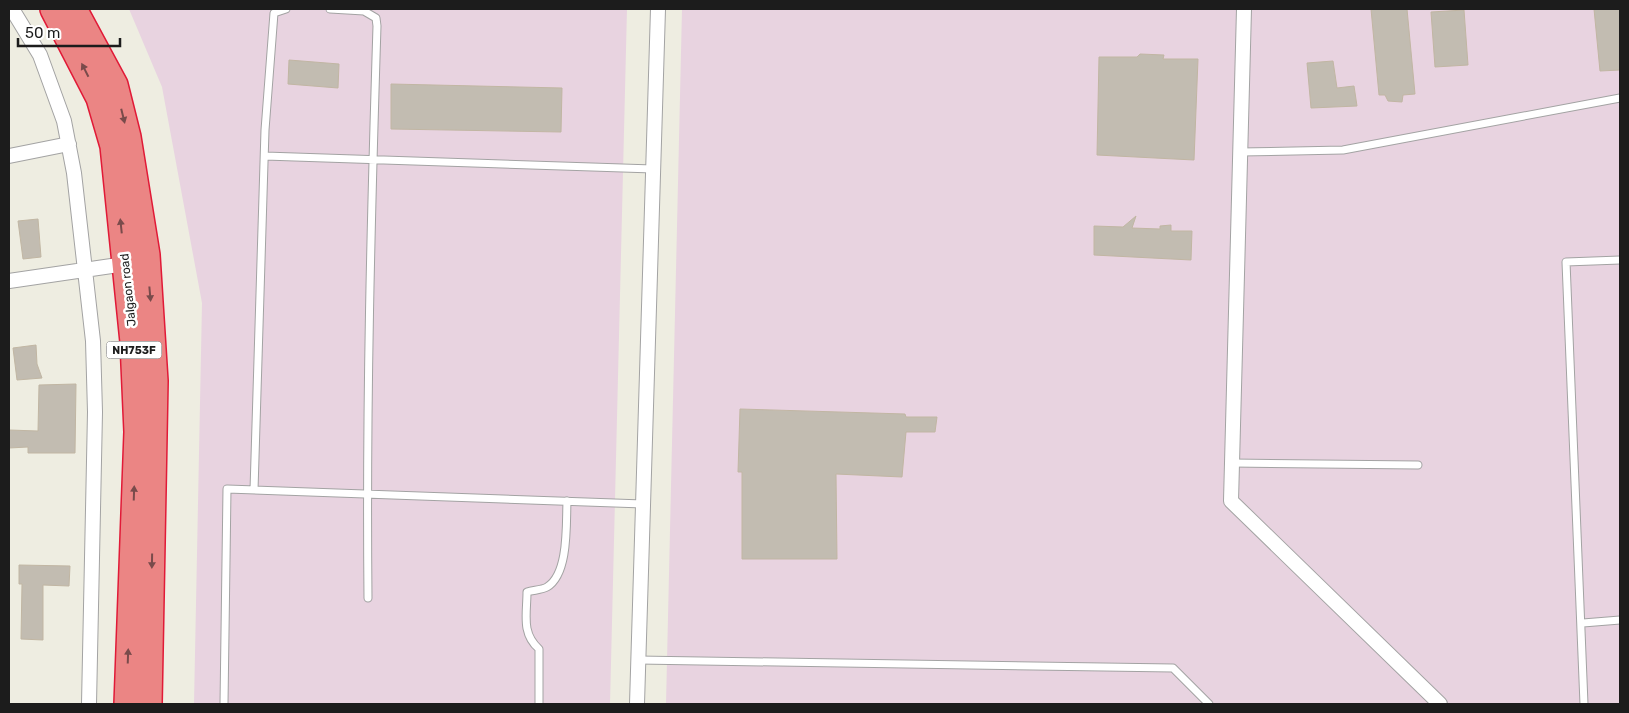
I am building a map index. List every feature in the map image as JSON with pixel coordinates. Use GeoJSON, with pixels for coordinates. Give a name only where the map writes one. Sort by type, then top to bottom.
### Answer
{"type":"FeatureCollection","features":[{"type":"Feature","properties":{"kind":"highway","name":"Jalgaon road"},"geometry":{"type":"LineString","coordinates":[[53,9],[99,98],[113,146],[136,262],[155,381],[149,704]]}},
{"type":"Feature","properties":{"kind":"highway","name":"Jalgaon road"},"geometry":{"type":"LineString","coordinates":[[74,9],[115,85],[128,137],[136,262],[133,342],[137,432],[127,704]]}},
{"type":"Feature","properties":{"kind":"street"},"geometry":{"type":"LineString","coordinates":[[12,9],[40,55],[64,121],[93,341],[95,412],[89,704]]}},
{"type":"Feature","properties":{"kind":"street"},"geometry":{"type":"LineString","coordinates":[[637,704],[658,9]]}},
{"type":"Feature","properties":{"kind":"street"},"geometry":{"type":"LineString","coordinates":[[1244,9],[1231,502],[1440,704]]}},
{"type":"Feature","properties":{"kind":"street"},"geometry":{"type":"LineString","coordinates":[[9,156],[68,144]]}},
{"type":"Feature","properties":{"kind":"street"},"geometry":{"type":"LineString","coordinates":[[9,278],[85,270],[136,262]]}},
{"type":"Feature","properties":{"kind":"lane"},"geometry":{"type":"LineString","coordinates":[[254,490],[264,156],[274,12],[286,9]]}},
{"type":"Feature","properties":{"kind":"lane"},"geometry":{"type":"LineString","coordinates":[[330,9],[364,11],[376,18],[377,26],[367,494],[368,598]]}},
{"type":"Feature","properties":{"kind":"lane"},"geometry":{"type":"LineString","coordinates":[[1240,152],[1343,150],[1620,98]]}},
{"type":"Feature","properties":{"kind":"lane"},"geometry":{"type":"LineString","coordinates":[[264,156],[653,169]]}},
{"type":"Feature","properties":{"kind":"lane"},"geometry":{"type":"LineString","coordinates":[[1584,704],[1566,262],[1620,260]]}},
{"type":"Feature","properties":{"kind":"lane"},"geometry":{"type":"LineString","coordinates":[[1232,463],[1418,465]]}},
{"type":"Feature","properties":{"kind":"lane"},"geometry":{"type":"LineString","coordinates":[[224,704],[227,489],[643,504]]}},
{"type":"Feature","properties":{"kind":"lane"},"geometry":{"type":"LineString","coordinates":[[539,704],[539,649],[530,641],[526,632],[527,592],[547,587],[559,572],[565,550],[567,501]]}},
{"type":"Feature","properties":{"kind":"lane"},"geometry":{"type":"LineString","coordinates":[[1582,623],[1620,620]]}},
{"type":"Feature","properties":{"kind":"lane"},"geometry":{"type":"LineString","coordinates":[[638,660],[1173,668],[1209,704]]}},
{"type":"Feature","properties":{"kind":"shaded area"},"geometry":{"type":"Polygon","coordinates":[[[129,9],[627,9],[610,704],[194,704],[202,303],[162,87],[129,9]]]}},
{"type":"Feature","properties":{"kind":"shaded area"},"geometry":{"type":"Polygon","coordinates":[[[682,9],[1620,9],[1620,704],[666,704],[682,9]]]}},
{"type":"Feature","properties":{"kind":"building"},"geometry":{"type":"Polygon","coordinates":[[[1371,9],[1407,9],[1415,94],[1403,95],[1402,102],[1388,101],[1385,95],[1379,95],[1371,9]]]}},
{"type":"Feature","properties":{"kind":"building"},"geometry":{"type":"Polygon","coordinates":[[[1594,9],[1620,9],[1620,70],[1600,71],[1594,9]]]}},
{"type":"Feature","properties":{"kind":"building"},"geometry":{"type":"Polygon","coordinates":[[[1464,10],[1468,65],[1435,67],[1431,12],[1464,10]]]}},
{"type":"Feature","properties":{"kind":"building"},"geometry":{"type":"Polygon","coordinates":[[[1140,54],[1164,55],[1163,59],[1198,59],[1194,160],[1097,155],[1099,57],[1137,57],[1140,54]]]}},
{"type":"Feature","properties":{"kind":"building"},"geometry":{"type":"Polygon","coordinates":[[[289,60],[339,64],[338,88],[288,84],[289,60]]]}},
{"type":"Feature","properties":{"kind":"building"},"geometry":{"type":"Polygon","coordinates":[[[1333,61],[1337,88],[1354,86],[1357,106],[1311,108],[1307,63],[1333,61]]]}},
{"type":"Feature","properties":{"kind":"building"},"geometry":{"type":"Polygon","coordinates":[[[391,84],[562,88],[561,132],[391,129],[391,84]]]}},
{"type":"Feature","properties":{"kind":"building"},"geometry":{"type":"Polygon","coordinates":[[[1136,216],[1132,228],[1160,229],[1160,226],[1171,225],[1171,231],[1192,231],[1191,260],[1094,255],[1094,226],[1123,227],[1136,216]]]}},
{"type":"Feature","properties":{"kind":"building"},"geometry":{"type":"Polygon","coordinates":[[[38,219],[41,257],[23,259],[18,221],[38,219]]]}},
{"type":"Feature","properties":{"kind":"building"},"geometry":{"type":"Polygon","coordinates":[[[36,345],[37,364],[42,378],[17,380],[13,348],[36,345]]]}},
{"type":"Feature","properties":{"kind":"building"},"geometry":{"type":"Polygon","coordinates":[[[76,384],[75,453],[28,453],[28,447],[9,448],[9,430],[38,431],[39,385],[76,384]]]}},
{"type":"Feature","properties":{"kind":"building"},"geometry":{"type":"Polygon","coordinates":[[[740,409],[905,414],[906,417],[937,417],[935,432],[906,432],[902,477],[836,474],[837,559],[742,559],[742,472],[738,472],[740,409]]]}},
{"type":"Feature","properties":{"kind":"building"},"geometry":{"type":"Polygon","coordinates":[[[19,565],[70,566],[69,586],[43,585],[43,640],[21,639],[22,584],[19,584],[19,565]]]}}]}
